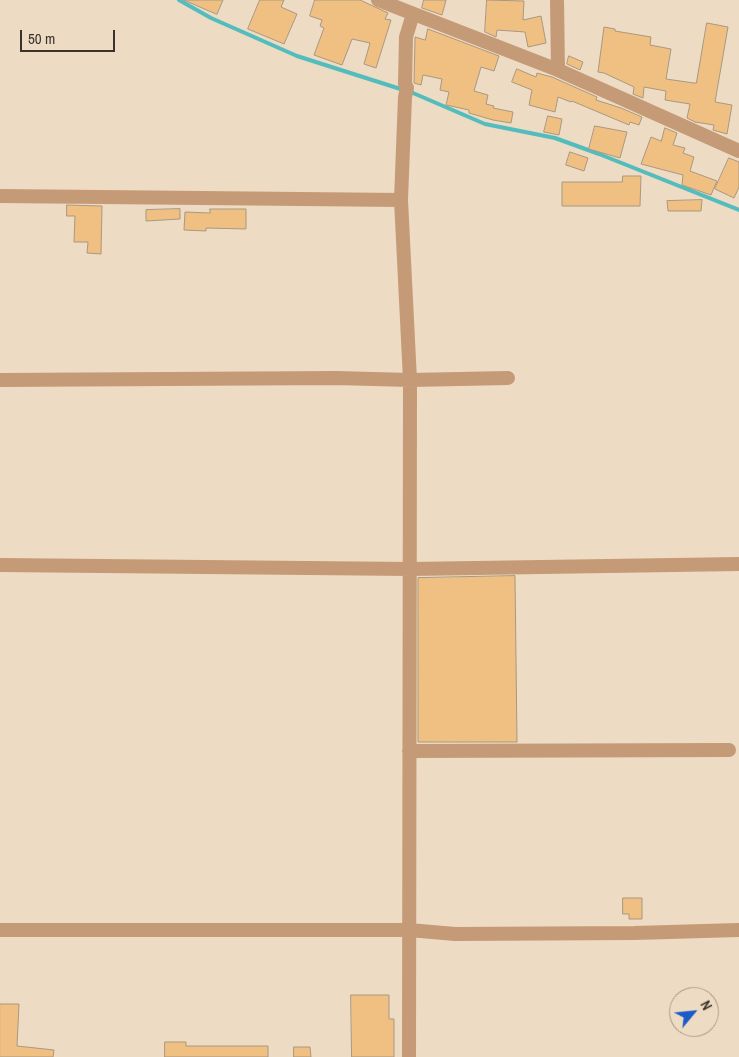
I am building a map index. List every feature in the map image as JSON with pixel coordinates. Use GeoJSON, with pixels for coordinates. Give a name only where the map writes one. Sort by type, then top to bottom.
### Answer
{"type":"FeatureCollection","features":[{"type":"Feature","properties":{"kind":"street"},"geometry":{"type":"LineString","coordinates":[[378,0],[558,70],[739,151]]}},
{"type":"Feature","properties":{"kind":"street"},"geometry":{"type":"LineString","coordinates":[[557,0],[558,70]]}},
{"type":"Feature","properties":{"kind":"street"},"geometry":{"type":"LineString","coordinates":[[409,1057],[410,380],[401,200],[406,92],[406,37],[413,14]]}},
{"type":"Feature","properties":{"kind":"street"},"geometry":{"type":"LineString","coordinates":[[0,196],[401,200]]}},
{"type":"Feature","properties":{"kind":"street"},"geometry":{"type":"LineString","coordinates":[[0,380],[336,378],[410,380],[508,378]]}},
{"type":"Feature","properties":{"kind":"street"},"geometry":{"type":"LineString","coordinates":[[0,565],[410,569],[739,564]]}},
{"type":"Feature","properties":{"kind":"street"},"geometry":{"type":"LineString","coordinates":[[409,751],[729,750]]}},
{"type":"Feature","properties":{"kind":"street"},"geometry":{"type":"LineString","coordinates":[[0,930],[409,930],[465,934],[634,934],[739,930]]}},
{"type":"Feature","properties":{"kind":"building"},"geometry":{"type":"Polygon","coordinates":[[[184,0],[223,0],[217,14],[184,0]]]}},
{"type":"Feature","properties":{"kind":"building"},"geometry":{"type":"Polygon","coordinates":[[[260,0],[284,0],[281,7],[297,14],[284,44],[248,29],[260,0]]]}},
{"type":"Feature","properties":{"kind":"building"},"geometry":{"type":"Polygon","coordinates":[[[315,0],[360,0],[388,13],[385,19],[391,20],[376,68],[364,64],[370,43],[352,39],[342,65],[314,55],[324,28],[320,26],[322,20],[310,16],[315,0]]]}},
{"type":"Feature","properties":{"kind":"building"},"geometry":{"type":"Polygon","coordinates":[[[424,0],[446,0],[442,15],[422,8],[424,0]]]}},
{"type":"Feature","properties":{"kind":"building"},"geometry":{"type":"Polygon","coordinates":[[[487,0],[524,1],[523,20],[541,16],[546,43],[528,47],[525,32],[497,30],[496,37],[485,32],[487,0]]]}},
{"type":"Feature","properties":{"kind":"building"},"geometry":{"type":"Polygon","coordinates":[[[707,23],[728,27],[715,102],[732,105],[727,134],[713,130],[714,125],[695,122],[687,118],[690,104],[665,100],[666,91],[644,87],[643,98],[633,94],[634,87],[598,72],[604,27],[615,29],[615,31],[651,37],[650,45],[671,49],[666,79],[696,83],[707,23]]]}},
{"type":"Feature","properties":{"kind":"building"},"geometry":{"type":"Polygon","coordinates":[[[428,29],[499,56],[494,71],[481,67],[474,91],[488,95],[486,104],[494,106],[493,108],[513,112],[511,123],[493,120],[469,113],[469,110],[446,105],[449,92],[440,90],[442,79],[423,75],[421,85],[414,83],[415,37],[425,40],[428,29]]]}},
{"type":"Feature","properties":{"kind":"building"},"geometry":{"type":"Polygon","coordinates":[[[569,56],[583,62],[580,70],[567,64],[569,56]]]}},
{"type":"Feature","properties":{"kind":"building"},"geometry":{"type":"Polygon","coordinates":[[[517,69],[536,77],[537,73],[552,77],[597,97],[596,100],[642,117],[639,125],[630,122],[629,125],[558,97],[555,112],[529,105],[532,90],[512,82],[517,69]]]}},
{"type":"Feature","properties":{"kind":"building"},"geometry":{"type":"Polygon","coordinates":[[[548,116],[562,119],[559,135],[544,132],[548,116]]]}},
{"type":"Feature","properties":{"kind":"building"},"geometry":{"type":"Polygon","coordinates":[[[595,126],[627,132],[620,158],[589,149],[595,126]]]}},
{"type":"Feature","properties":{"kind":"building"},"geometry":{"type":"Polygon","coordinates":[[[665,128],[677,133],[673,145],[685,148],[683,153],[694,157],[690,171],[717,181],[711,195],[682,185],[683,175],[641,164],[651,137],[661,141],[665,128]]]}},
{"type":"Feature","properties":{"kind":"building"},"geometry":{"type":"Polygon","coordinates":[[[570,152],[588,158],[584,171],[566,165],[570,152]]]}},
{"type":"Feature","properties":{"kind":"building"},"geometry":{"type":"Polygon","coordinates":[[[729,158],[739,162],[739,187],[734,198],[715,189],[729,158]]]}},
{"type":"Feature","properties":{"kind":"building"},"geometry":{"type":"Polygon","coordinates":[[[623,176],[641,176],[640,206],[562,206],[562,182],[622,182],[623,176]]]}},
{"type":"Feature","properties":{"kind":"building"},"geometry":{"type":"Polygon","coordinates":[[[702,200],[701,211],[668,211],[667,201],[702,200]]]}},
{"type":"Feature","properties":{"kind":"building"},"geometry":{"type":"Polygon","coordinates":[[[67,205],[102,206],[101,254],[87,253],[88,242],[74,242],[75,216],[67,216],[67,205]]]}},
{"type":"Feature","properties":{"kind":"building"},"geometry":{"type":"Polygon","coordinates":[[[180,209],[180,219],[146,221],[146,210],[180,209]]]}},
{"type":"Feature","properties":{"kind":"building"},"geometry":{"type":"Polygon","coordinates":[[[210,209],[246,209],[246,229],[206,228],[206,231],[184,230],[185,212],[210,213],[210,209]]]}},
{"type":"Feature","properties":{"kind":"building"},"geometry":{"type":"Polygon","coordinates":[[[515,576],[517,742],[418,742],[418,578],[515,576]]]}},
{"type":"Feature","properties":{"kind":"building"},"geometry":{"type":"Polygon","coordinates":[[[623,898],[642,898],[642,919],[629,919],[629,914],[623,914],[623,898]]]}},
{"type":"Feature","properties":{"kind":"building"},"geometry":{"type":"Polygon","coordinates":[[[351,995],[389,995],[389,1019],[394,1019],[394,1057],[352,1057],[351,995]]]}},
{"type":"Feature","properties":{"kind":"building"},"geometry":{"type":"Polygon","coordinates":[[[0,1004],[19,1004],[17,1046],[54,1050],[53,1057],[0,1057],[0,1004]]]}},
{"type":"Feature","properties":{"kind":"building"},"geometry":{"type":"Polygon","coordinates":[[[165,1042],[186,1042],[186,1046],[268,1046],[268,1057],[165,1057],[165,1042]]]}},
{"type":"Feature","properties":{"kind":"building"},"geometry":{"type":"Polygon","coordinates":[[[294,1047],[310,1047],[311,1057],[294,1057],[294,1047]]]}},
{"type":"Feature","properties":{"kind":"waterway"},"geometry":{"type":"LineString","coordinates":[[179,0],[211,18],[297,56],[413,93],[485,124],[555,138],[739,210]]}}]}
